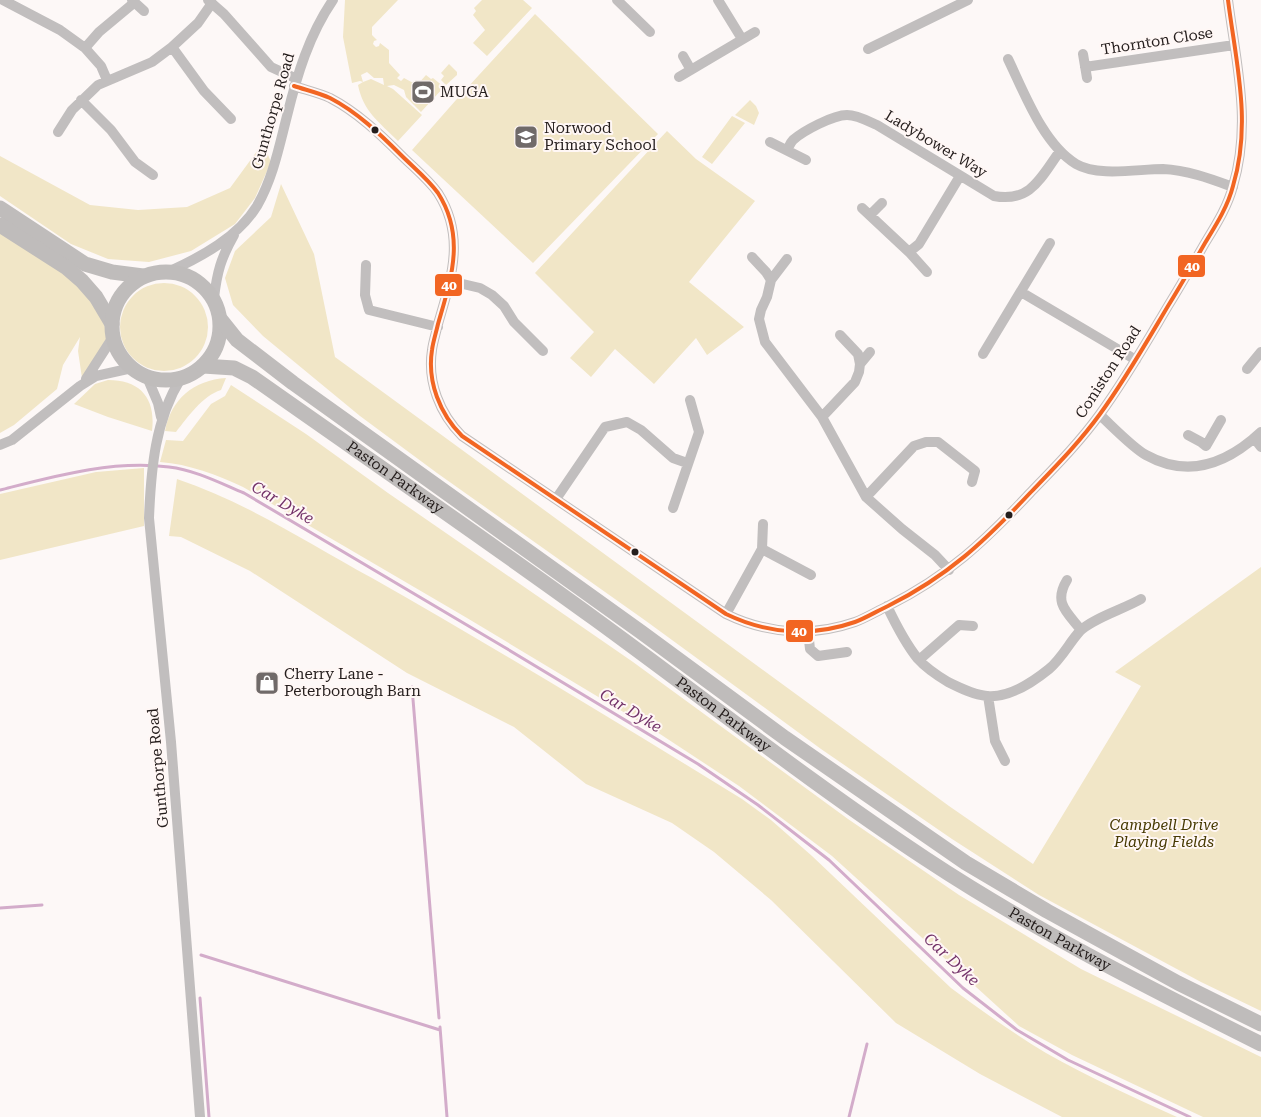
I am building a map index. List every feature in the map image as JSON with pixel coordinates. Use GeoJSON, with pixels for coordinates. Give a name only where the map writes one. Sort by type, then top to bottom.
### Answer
{"type":"FeatureCollection","features":[{"type":"Feature","properties":{"kind":"highway"},"geometry":{"type":"LineString","coordinates":[[0,208],[85,264],[112,272],[144,276]]}},
{"type":"Feature","properties":{"kind":"highway"},"geometry":{"type":"LineString","coordinates":[[0,225],[67,268],[82,281],[96,297],[112,331],[120,354],[132,368],[147,376],[161,380],[181,378],[203,366],[215,350],[219,340],[221,320],[214,298],[195,279],[170,271],[156,272],[144,276],[129,286],[118,299],[112,331]]}},
{"type":"Feature","properties":{"kind":"highway","name":"Paston Parkway"},"geometry":{"type":"LineString","coordinates":[[221,320],[238,340],[293,383],[641,632],[785,738],[911,826],[966,863],[1047,911],[1178,983],[1261,1024]]}},
{"type":"Feature","properties":{"kind":"highway","name":"Paston Parkway"},"geometry":{"type":"LineString","coordinates":[[203,366],[234,368],[252,377],[594,618],[832,794],[926,859],[1035,926],[1156,992],[1261,1044]]}},
{"type":"Feature","properties":{"kind":"street"},"geometry":{"type":"LineString","coordinates":[[3,0],[60,30],[85,48],[101,66],[107,80]]}},
{"type":"Feature","properties":{"kind":"street","name":"Gunthorpe Road"},"geometry":{"type":"LineString","coordinates":[[170,271],[203,256],[238,227],[256,207],[275,163],[296,82],[316,27],[333,0]]}},
{"type":"Feature","properties":{"kind":"street"},"geometry":{"type":"LineString","coordinates":[[617,0],[650,32]]}},
{"type":"Feature","properties":{"kind":"street"},"geometry":{"type":"LineString","coordinates":[[718,0],[742,39]]}},
{"type":"Feature","properties":{"kind":"street"},"geometry":{"type":"LineString","coordinates":[[868,49],[968,0]]}},
{"type":"Feature","properties":{"kind":"street","name":"Coniston Road"},"geometry":{"type":"LineString","coordinates":[[210,2],[224,14],[271,67],[329,98],[366,122],[437,193],[451,225],[454,260],[432,350],[432,378],[436,396],[452,426],[462,436],[726,614],[746,624],[765,629],[808,631],[830,629],[856,622],[918,590],[949,570],[991,534],[1062,459],[1100,415],[1136,360],[1213,230],[1228,202],[1233,187],[1240,156],[1243,118],[1228,0]]}},
{"type":"Feature","properties":{"kind":"street"},"geometry":{"type":"LineString","coordinates":[[85,48],[99,32],[134,1],[144,10]]}},
{"type":"Feature","properties":{"kind":"street"},"geometry":{"type":"LineString","coordinates":[[58,132],[72,110],[98,85],[152,62],[198,23],[210,2]]}},
{"type":"Feature","properties":{"kind":"street"},"geometry":{"type":"LineString","coordinates":[[679,77],[755,32]]}},
{"type":"Feature","properties":{"kind":"street","name":"Thornton Close"},"geometry":{"type":"LineString","coordinates":[[1085,67],[1234,45]]}},
{"type":"Feature","properties":{"kind":"street"},"geometry":{"type":"LineString","coordinates":[[172,47],[204,92],[232,119]]}},
{"type":"Feature","properties":{"kind":"street","name":"Thornton Close"},"geometry":{"type":"LineString","coordinates":[[1083,54],[1087,78]]}},
{"type":"Feature","properties":{"kind":"street"},"geometry":{"type":"LineString","coordinates":[[683,56],[691,70]]}},
{"type":"Feature","properties":{"kind":"street"},"geometry":{"type":"LineString","coordinates":[[1008,59],[1042,126],[1060,151],[1075,164],[1087,168],[1120,170],[1164,169],[1184,172],[1233,187]]}},
{"type":"Feature","properties":{"kind":"street"},"geometry":{"type":"LineString","coordinates":[[81,100],[111,130],[135,162],[153,175]]}},
{"type":"Feature","properties":{"kind":"street","name":"Ladybower Way"},"geometry":{"type":"LineString","coordinates":[[787,150],[792,141],[800,134],[836,117],[847,115],[858,117],[877,125],[994,196],[1005,198],[1016,197],[1032,188],[1060,151]]}},
{"type":"Feature","properties":{"kind":"street"},"geometry":{"type":"LineString","coordinates":[[770,142],[806,160]]}},
{"type":"Feature","properties":{"kind":"street"},"geometry":{"type":"LineString","coordinates":[[909,252],[919,244],[960,176]]}},
{"type":"Feature","properties":{"kind":"street"},"geometry":{"type":"LineString","coordinates":[[870,215],[882,204]]}},
{"type":"Feature","properties":{"kind":"street"},"geometry":{"type":"LineString","coordinates":[[862,208],[909,252],[927,272]]}},
{"type":"Feature","properties":{"kind":"street","name":"Gunthorpe Road"},"geometry":{"type":"LineString","coordinates":[[214,298],[222,256],[238,227]]}},
{"type":"Feature","properties":{"kind":"street"},"geometry":{"type":"LineString","coordinates":[[984,354],[1050,243]]}},
{"type":"Feature","properties":{"kind":"street"},"geometry":{"type":"LineString","coordinates":[[752,257],[771,280]]}},
{"type":"Feature","properties":{"kind":"street"},"geometry":{"type":"LineString","coordinates":[[787,259],[771,280],[759,319],[765,342],[822,417],[844,455],[852,475],[866,497],[949,570]]}},
{"type":"Feature","properties":{"kind":"street"},"geometry":{"type":"LineString","coordinates":[[366,265],[365,295],[369,310],[438,327]]}},
{"type":"Feature","properties":{"kind":"street"},"geometry":{"type":"LineString","coordinates":[[450,281],[480,288],[492,294],[504,306],[514,322],[542,351]]}},
{"type":"Feature","properties":{"kind":"street"},"geometry":{"type":"LineString","coordinates":[[1021,292],[1136,360]]}},
{"type":"Feature","properties":{"kind":"street"},"geometry":{"type":"LineString","coordinates":[[80,386],[94,368],[112,331]]}},
{"type":"Feature","properties":{"kind":"street"},"geometry":{"type":"LineString","coordinates":[[822,417],[855,382],[859,372],[858,354],[840,335]]}},
{"type":"Feature","properties":{"kind":"street"},"geometry":{"type":"LineString","coordinates":[[860,364],[870,352]]}},
{"type":"Feature","properties":{"kind":"street"},"geometry":{"type":"LineString","coordinates":[[1247,369],[1259,359]]}},
{"type":"Feature","properties":{"kind":"street"},"geometry":{"type":"LineString","coordinates":[[0,445],[12,440],[80,386],[96,376],[132,368]]}},
{"type":"Feature","properties":{"kind":"street"},"geometry":{"type":"LineString","coordinates":[[147,376],[162,418]]}},
{"type":"Feature","properties":{"kind":"street","name":"Gunthorpe Road"},"geometry":{"type":"LineString","coordinates":[[181,378],[169,399],[162,418],[155,450],[149,518],[171,742],[200,1117]]}},
{"type":"Feature","properties":{"kind":"street"},"geometry":{"type":"LineString","coordinates":[[673,508],[699,432],[690,400]]}},
{"type":"Feature","properties":{"kind":"street"},"geometry":{"type":"LineString","coordinates":[[1100,415],[1145,455],[1183,467],[1212,464],[1226,458],[1258,435],[1261,447]]}},
{"type":"Feature","properties":{"kind":"street"},"geometry":{"type":"LineString","coordinates":[[1206,446],[1221,420]]}},
{"type":"Feature","properties":{"kind":"street"},"geometry":{"type":"LineString","coordinates":[[556,499],[605,427],[626,422],[641,430],[674,458],[687,463]]}},
{"type":"Feature","properties":{"kind":"street"},"geometry":{"type":"LineString","coordinates":[[1188,435],[1206,446],[1212,464]]}},
{"type":"Feature","properties":{"kind":"street"},"geometry":{"type":"LineString","coordinates":[[866,497],[914,446],[926,442],[938,442],[969,466],[974,471],[972,482]]}},
{"type":"Feature","properties":{"kind":"street"},"geometry":{"type":"LineString","coordinates":[[726,614],[762,549],[763,524]]}},
{"type":"Feature","properties":{"kind":"street"},"geometry":{"type":"LineString","coordinates":[[762,549],[811,575]]}},
{"type":"Feature","properties":{"kind":"street"},"geometry":{"type":"LineString","coordinates":[[1066,580],[1060,596],[1062,606],[1081,630]]}},
{"type":"Feature","properties":{"kind":"street"},"geometry":{"type":"LineString","coordinates":[[887,606],[902,636],[919,660],[938,676],[955,686],[988,696],[1003,695],[1019,689],[1034,680],[1050,669],[1081,630],[1141,599]]}},
{"type":"Feature","properties":{"kind":"street"},"geometry":{"type":"LineString","coordinates":[[919,660],[959,625],[973,626]]}},
{"type":"Feature","properties":{"kind":"street"},"geometry":{"type":"LineString","coordinates":[[808,631],[810,649],[818,656],[847,652]]}},
{"type":"Feature","properties":{"kind":"street"},"geometry":{"type":"LineString","coordinates":[[988,696],[995,741],[1005,761]]}},
{"type":"Feature","properties":{"kind":"green space"},"geometry":{"type":"Polygon","coordinates":[[[345,0],[398,0],[372,27],[372,35],[377,40],[373,44],[376,47],[380,43],[389,50],[389,63],[400,75],[397,78],[401,81],[404,78],[417,85],[426,75],[444,87],[421,112],[406,97],[404,90],[394,85],[387,86],[393,89],[422,115],[398,141],[378,122],[368,109],[360,94],[358,85],[363,82],[352,83],[343,37],[345,0]],[[367,72],[361,75],[363,82],[371,79],[384,85],[383,78],[374,78],[367,72]]]}},
{"type":"Feature","properties":{"kind":"green space"},"geometry":{"type":"Polygon","coordinates":[[[482,0],[523,0],[532,8],[487,56],[473,43],[485,30],[473,15],[476,11],[474,8],[482,0]]]}},
{"type":"Feature","properties":{"kind":"green space"},"geometry":{"type":"Polygon","coordinates":[[[535,14],[658,134],[533,263],[412,150],[535,14]]]}},
{"type":"Feature","properties":{"kind":"green space"},"geometry":{"type":"Polygon","coordinates":[[[449,64],[457,72],[457,75],[446,85],[441,80],[444,76],[441,73],[449,64]]]}},
{"type":"Feature","properties":{"kind":"green space"},"geometry":{"type":"Polygon","coordinates":[[[750,100],[756,106],[759,113],[754,125],[735,115],[750,100]]]}},
{"type":"Feature","properties":{"kind":"green space"},"geometry":{"type":"Polygon","coordinates":[[[732,116],[745,123],[712,164],[702,157],[732,116]]]}},
{"type":"Feature","properties":{"kind":"green space"},"geometry":{"type":"Polygon","coordinates":[[[667,131],[696,159],[755,201],[689,282],[744,327],[707,355],[696,338],[654,384],[615,349],[591,377],[570,358],[594,332],[535,273],[667,131]]]}},
{"type":"Feature","properties":{"kind":"green space"},"geometry":{"type":"Polygon","coordinates":[[[263,143],[271,162],[255,198],[235,224],[191,251],[149,262],[108,259],[71,244],[0,196],[0,156],[90,205],[138,210],[187,207],[230,188],[263,143]]]}},
{"type":"Feature","properties":{"kind":"green space","name":"Campbell Drive Playing Fields"},"geometry":{"type":"Polygon","coordinates":[[[281,184],[314,254],[335,357],[949,806],[1033,864],[1141,686],[1115,672],[1261,567],[1261,1011],[1201,982],[1039,895],[952,839],[821,749],[646,621],[437,473],[360,416],[263,336],[233,305],[225,278],[235,251],[271,217],[281,184]]]}},
{"type":"Feature","properties":{"kind":"green space"},"geometry":{"type":"Polygon","coordinates":[[[0,230],[55,265],[78,283],[95,304],[108,337],[82,378],[78,351],[80,337],[63,365],[57,389],[14,425],[0,433],[0,230]]]}},
{"type":"Feature","properties":{"kind":"green space"},"geometry":{"type":"Polygon","coordinates":[[[155,283],[173,283],[189,290],[201,302],[208,318],[208,336],[201,352],[189,364],[173,371],[155,371],[139,364],[127,352],[120,336],[120,318],[127,302],[139,290],[155,283]]]}},
{"type":"Feature","properties":{"kind":"green space"},"geometry":{"type":"Polygon","coordinates":[[[226,378],[221,390],[202,402],[176,432],[165,431],[173,410],[186,393],[204,383],[226,378]]]}},
{"type":"Feature","properties":{"kind":"green space"},"geometry":{"type":"Polygon","coordinates":[[[108,380],[129,383],[144,394],[149,401],[151,410],[153,420],[152,431],[74,404],[95,384],[108,380]]]}},
{"type":"Feature","properties":{"kind":"green space"},"geometry":{"type":"Polygon","coordinates":[[[231,385],[306,434],[633,662],[848,819],[959,895],[1081,969],[1261,1057],[1261,1117],[1203,1117],[1072,1055],[1019,1026],[832,856],[739,786],[660,734],[243,487],[203,471],[182,465],[160,462],[166,440],[183,441],[211,404],[225,396],[231,385]]]}},
{"type":"Feature","properties":{"kind":"green space"},"geometry":{"type":"Polygon","coordinates":[[[144,468],[144,526],[0,560],[0,494],[96,472],[144,468]]]}},
{"type":"Feature","properties":{"kind":"green space"},"geometry":{"type":"Polygon","coordinates":[[[177,479],[228,499],[300,537],[512,659],[742,799],[771,820],[812,856],[951,988],[963,997],[1010,1030],[1062,1062],[1094,1079],[1177,1117],[1062,1117],[980,1074],[896,1023],[771,900],[714,852],[672,823],[586,784],[514,727],[407,673],[250,571],[181,537],[169,536],[177,479]]]}},
{"type":"Feature","properties":{"kind":"waterway","name":"Car Dyke"},"geometry":{"type":"LineString","coordinates":[[0,490],[83,471],[147,465],[188,471],[244,493],[698,764],[758,805],[829,860],[963,988],[1017,1030],[1068,1060],[1190,1117]]}},
{"type":"Feature","properties":{"kind":"waterway"},"geometry":{"type":"LineString","coordinates":[[412,687],[439,1018]]}},
{"type":"Feature","properties":{"kind":"waterway"},"geometry":{"type":"LineString","coordinates":[[0,908],[42,905]]}},
{"type":"Feature","properties":{"kind":"waterway"},"geometry":{"type":"LineString","coordinates":[[201,955],[440,1030]]}},
{"type":"Feature","properties":{"kind":"waterway"},"geometry":{"type":"LineString","coordinates":[[200,998],[209,1117]]}},
{"type":"Feature","properties":{"kind":"waterway"},"geometry":{"type":"LineString","coordinates":[[440,1027],[447,1117]]}},
{"type":"Feature","properties":{"kind":"waterway"},"geometry":{"type":"LineString","coordinates":[[849,1117],[867,1044]]}},
{"type":"Feature","properties":{"kind":"transit line","name":"40"},"geometry":{"type":"LineString","coordinates":[[294,86],[330,98],[368,124],[430,183],[447,209],[454,242],[453,258],[447,291],[432,347],[431,374],[442,408],[447,418],[462,436],[726,614],[757,626],[773,629],[790,631],[822,630],[839,627],[863,619],[929,583],[964,557],[1013,511],[1075,445],[1092,425],[1127,375],[1217,222],[1228,201],[1233,186],[1239,163],[1242,116],[1241,93],[1228,0]]}},
{"type":"Feature","properties":{"kind":"place","name":"MUGA"},"geometry":{"type":"Point","coordinates":[423,92]}},
{"type":"Feature","properties":{"kind":"place","name":"Norwood Primary School"},"geometry":{"type":"Point","coordinates":[526,137]}},
{"type":"Feature","properties":{"kind":"place","name":"Cherry Lane - Peterborough Barn"},"geometry":{"type":"Point","coordinates":[267,683]}}]}
